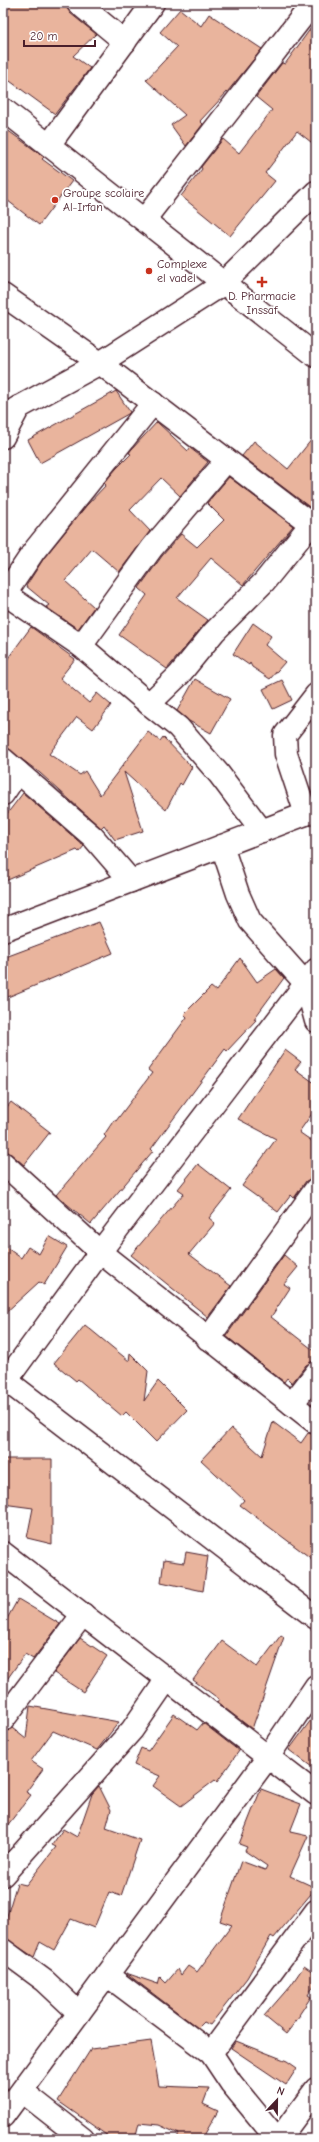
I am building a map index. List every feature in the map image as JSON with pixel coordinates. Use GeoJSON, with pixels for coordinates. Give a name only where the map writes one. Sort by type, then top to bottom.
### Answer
{"type":"FeatureCollection","features":[{"type":"Feature","properties":{"kind":"street"},"geometry":{"type":"LineString","coordinates":[[78,3],[125,42]]}},
{"type":"Feature","properties":{"kind":"street"},"geometry":{"type":"LineString","coordinates":[[49,145],[153,3]]}},
{"type":"Feature","properties":{"kind":"street"},"geometry":{"type":"LineString","coordinates":[[144,220],[312,3]]}},
{"type":"Feature","properties":{"kind":"street"},"geometry":{"type":"LineString","coordinates":[[3,109],[316,356]]}},
{"type":"Feature","properties":{"kind":"street"},"geometry":{"type":"LineString","coordinates":[[3,437],[11,412],[100,363],[223,284],[316,192]]}},
{"type":"Feature","properties":{"kind":"street"},"geometry":{"type":"LineString","coordinates":[[3,295],[100,363],[313,526],[264,582],[214,632],[179,675],[148,704]]}},
{"type":"Feature","properties":{"kind":"street"},"geometry":{"type":"LineString","coordinates":[[153,403],[34,551],[4,596],[81,646],[148,704],[178,727],[219,774],[262,831]]}},
{"type":"Feature","properties":{"kind":"street"},"geometry":{"type":"LineString","coordinates":[[81,646],[152,548],[227,460]]}},
{"type":"Feature","properties":{"kind":"street"},"geometry":{"type":"LineString","coordinates":[[3,930],[311,812],[286,754],[285,735],[316,695]]}},
{"type":"Feature","properties":{"kind":"street"},"geometry":{"type":"LineString","coordinates":[[3,794],[10,766],[93,837],[131,881]]}},
{"type":"Feature","properties":{"kind":"street"},"geometry":{"type":"LineString","coordinates":[[222,846],[238,894],[250,921],[311,977],[316,1021]]}},
{"type":"Feature","properties":{"kind":"street"},"geometry":{"type":"LineString","coordinates":[[311,977],[100,1252],[5,1379],[316,1618]]}},
{"type":"Feature","properties":{"kind":"street"},"geometry":{"type":"LineString","coordinates":[[3,1163],[100,1252],[316,1423]]}},
{"type":"Feature","properties":{"kind":"street"},"geometry":{"type":"LineString","coordinates":[[208,1339],[316,1189]]}},
{"type":"Feature","properties":{"kind":"street"},"geometry":{"type":"LineString","coordinates":[[292,1404],[316,1373]]}},
{"type":"Feature","properties":{"kind":"street"},"geometry":{"type":"LineString","coordinates":[[3,1553],[316,1794]]}},
{"type":"Feature","properties":{"kind":"street"},"geometry":{"type":"LineString","coordinates":[[3,1720],[83,1614]]}},
{"type":"Feature","properties":{"kind":"street"},"geometry":{"type":"LineString","coordinates":[[3,1875],[132,1730],[167,1679]]}},
{"type":"Feature","properties":{"kind":"street"},"geometry":{"type":"LineString","coordinates":[[3,2116],[268,1757],[316,1686]]}},
{"type":"Feature","properties":{"kind":"street"},"geometry":{"type":"LineString","coordinates":[[211,2053],[316,1911]]}},
{"type":"Feature","properties":{"kind":"street"},"geometry":{"type":"LineString","coordinates":[[3,1950],[45,1981],[79,2013]]}},
{"type":"Feature","properties":{"kind":"street"},"geometry":{"type":"LineString","coordinates":[[107,1975],[211,2053],[231,2083],[278,2139],[316,2089]]}},
{"type":"Feature","properties":{"kind":"street"},"geometry":{"type":"LineString","coordinates":[[22,2091],[83,2139]]}},
{"type":"Feature","properties":{"kind":"building"},"geometry":{"type":"Polygon","coordinates":[[[3,3],[66,3],[70,13],[96,34],[73,56],[90,68],[55,114],[3,76],[3,3]]]}},
{"type":"Feature","properties":{"kind":"building"},"geometry":{"type":"Polygon","coordinates":[[[180,9],[201,26],[209,14],[262,49],[228,91],[200,121],[203,124],[186,146],[171,125],[185,115],[146,80],[177,47],[160,32],[180,9]]]}},
{"type":"Feature","properties":{"kind":"building"},"geometry":{"type":"Polygon","coordinates":[[[316,21],[316,146],[297,131],[265,173],[275,181],[230,236],[181,196],[223,139],[239,153],[272,110],[256,97],[282,63],[285,64],[316,21]]]}},
{"type":"Feature","properties":{"kind":"building"},"geometry":{"type":"Polygon","coordinates":[[[3,127],[44,157],[42,159],[72,181],[39,225],[3,197],[3,127]]]}},
{"type":"Feature","properties":{"kind":"building"},"geometry":{"type":"Polygon","coordinates":[[[116,391],[130,412],[128,414],[40,463],[28,440],[116,391]]]}},
{"type":"Feature","properties":{"kind":"building"},"geometry":{"type":"Polygon","coordinates":[[[157,422],[188,451],[190,448],[208,462],[180,496],[161,478],[130,510],[150,531],[119,572],[92,549],[65,581],[94,607],[78,629],[46,607],[49,605],[26,586],[44,558],[86,506],[106,485],[104,483],[131,454],[129,453],[131,450],[157,422]]]}},
{"type":"Feature","properties":{"kind":"building"},"geometry":{"type":"Polygon","coordinates":[[[316,434],[316,512],[242,456],[254,441],[288,469],[316,434]]]}},
{"type":"Feature","properties":{"kind":"building"},"geometry":{"type":"Polygon","coordinates":[[[229,477],[293,526],[243,585],[211,558],[177,598],[208,620],[167,669],[119,635],[147,595],[139,588],[162,556],[181,534],[197,547],[224,520],[207,503],[229,477]]]}},
{"type":"Feature","properties":{"kind":"building"},"geometry":{"type":"Polygon","coordinates":[[[253,623],[271,636],[265,645],[285,662],[270,679],[252,667],[250,663],[249,665],[233,654],[253,623]]]}},
{"type":"Feature","properties":{"kind":"building"},"geometry":{"type":"Polygon","coordinates":[[[31,627],[75,659],[60,678],[89,703],[97,693],[111,705],[93,729],[77,717],[49,754],[80,775],[85,771],[100,795],[148,732],[160,741],[163,737],[192,767],[182,785],[180,783],[166,810],[124,772],[143,831],[115,840],[104,825],[101,828],[40,773],[3,745],[3,665],[31,627]]]}},
{"type":"Feature","properties":{"kind":"building"},"geometry":{"type":"Polygon","coordinates":[[[195,679],[230,699],[211,733],[189,721],[177,711],[195,679]]]}},
{"type":"Feature","properties":{"kind":"building"},"geometry":{"type":"Polygon","coordinates":[[[282,680],[292,700],[273,709],[263,689],[282,680]]]}},
{"type":"Feature","properties":{"kind":"building"},"geometry":{"type":"Polygon","coordinates":[[[23,793],[84,846],[79,852],[77,850],[3,882],[3,819],[23,793]]]}},
{"type":"Feature","properties":{"kind":"building"},"geometry":{"type":"Polygon","coordinates":[[[99,922],[113,953],[3,999],[3,958],[99,922]]]}},
{"type":"Feature","properties":{"kind":"building"},"geometry":{"type":"Polygon","coordinates":[[[240,958],[257,982],[276,969],[284,978],[254,1019],[256,1020],[227,1051],[225,1049],[151,1149],[153,1151],[91,1224],[56,1195],[106,1137],[104,1135],[114,1120],[116,1121],[152,1073],[148,1070],[187,1017],[184,1014],[211,987],[216,991],[240,958]]]}},
{"type":"Feature","properties":{"kind":"building"},"geometry":{"type":"Polygon","coordinates":[[[285,1050],[301,1062],[295,1069],[316,1084],[316,1108],[299,1132],[316,1144],[316,1177],[306,1181],[294,1198],[291,1195],[278,1212],[242,1186],[276,1139],[238,1119],[285,1050]]]}},
{"type":"Feature","properties":{"kind":"building"},"geometry":{"type":"Polygon","coordinates":[[[11,1102],[50,1132],[24,1165],[11,1154],[3,1151],[3,1112],[11,1102]]]}},
{"type":"Feature","properties":{"kind":"building"},"geometry":{"type":"Polygon","coordinates":[[[198,1164],[231,1190],[209,1218],[215,1223],[189,1254],[231,1286],[208,1317],[131,1255],[184,1193],[178,1189],[198,1164]]]}},
{"type":"Feature","properties":{"kind":"building"},"geometry":{"type":"Polygon","coordinates":[[[49,1236],[67,1247],[44,1285],[39,1282],[3,1315],[3,1245],[21,1258],[28,1247],[39,1254],[49,1236]]]}},
{"type":"Feature","properties":{"kind":"building"},"geometry":{"type":"Polygon","coordinates":[[[284,1255],[298,1267],[284,1284],[290,1288],[271,1317],[316,1352],[316,1361],[306,1365],[292,1383],[287,1378],[284,1382],[226,1336],[284,1255]]]}},
{"type":"Feature","properties":{"kind":"building"},"geometry":{"type":"Polygon","coordinates":[[[85,1325],[129,1361],[130,1353],[148,1371],[144,1401],[158,1381],[187,1410],[156,1442],[126,1412],[122,1416],[78,1379],[76,1381],[54,1363],[85,1325]]]}},
{"type":"Feature","properties":{"kind":"building"},"geometry":{"type":"Polygon","coordinates":[[[273,1422],[301,1443],[308,1433],[316,1435],[316,1562],[240,1505],[244,1500],[201,1460],[231,1428],[262,1456],[273,1422]]]}},
{"type":"Feature","properties":{"kind":"building"},"geometry":{"type":"Polygon","coordinates":[[[3,1459],[52,1459],[52,1544],[27,1538],[33,1508],[3,1504],[3,1459]]]}},
{"type":"Feature","properties":{"kind":"building"},"geometry":{"type":"Polygon","coordinates":[[[186,1552],[208,1556],[203,1591],[161,1582],[164,1560],[184,1563],[186,1552]]]}},
{"type":"Feature","properties":{"kind":"building"},"geometry":{"type":"Polygon","coordinates":[[[18,1599],[60,1624],[33,1659],[25,1654],[3,1685],[3,1626],[18,1599]]]}},
{"type":"Feature","properties":{"kind":"building"},"geometry":{"type":"Polygon","coordinates":[[[281,1635],[284,1637],[252,1729],[217,1702],[219,1699],[193,1680],[222,1641],[257,1667],[281,1635]]]}},
{"type":"Feature","properties":{"kind":"building"},"geometry":{"type":"Polygon","coordinates":[[[80,1638],[107,1656],[83,1692],[54,1673],[80,1638]]]}},
{"type":"Feature","properties":{"kind":"building"},"geometry":{"type":"Polygon","coordinates":[[[30,1706],[119,1722],[97,1750],[53,1731],[31,1761],[43,1769],[26,1792],[31,1795],[3,1831],[3,1732],[12,1728],[26,1739],[30,1706]]]}},
{"type":"Feature","properties":{"kind":"building"},"geometry":{"type":"Polygon","coordinates":[[[316,1713],[316,1770],[289,1750],[316,1713]]]}},
{"type":"Feature","properties":{"kind":"building"},"geometry":{"type":"Polygon","coordinates":[[[174,1714],[197,1730],[203,1723],[239,1751],[217,1782],[215,1780],[181,1806],[153,1786],[160,1776],[134,1765],[141,1748],[148,1751],[174,1714]]]}},
{"type":"Feature","properties":{"kind":"building"},"geometry":{"type":"Polygon","coordinates":[[[99,1786],[111,1810],[106,1828],[140,1840],[121,1896],[109,1892],[94,1928],[71,1919],[54,1950],[40,1942],[34,1957],[3,1937],[3,1929],[17,1883],[26,1885],[56,1847],[52,1845],[63,1829],[77,1837],[92,1794],[99,1786]]]}},
{"type":"Feature","properties":{"kind":"building"},"geometry":{"type":"Polygon","coordinates":[[[261,1789],[301,1804],[290,1832],[308,1836],[290,1876],[316,1888],[274,1938],[271,1936],[247,1978],[210,2025],[204,2022],[198,2028],[126,1973],[158,1984],[160,1977],[166,1983],[178,1969],[181,1975],[188,1966],[197,1972],[232,1925],[220,1921],[241,1861],[265,1870],[267,1866],[245,1851],[247,1847],[239,1844],[261,1789]]]}},
{"type":"Feature","properties":{"kind":"building"},"geometry":{"type":"Polygon","coordinates":[[[304,1966],[316,1974],[316,1982],[308,1995],[311,1997],[299,2015],[300,2016],[286,2034],[264,2016],[291,1985],[304,1966]]]}},
{"type":"Feature","properties":{"kind":"building"},"geometry":{"type":"Polygon","coordinates":[[[151,2041],[159,2086],[209,2088],[203,2104],[218,2111],[202,2139],[176,2139],[179,2134],[159,2125],[139,2123],[135,2139],[112,2139],[58,2101],[91,2049],[151,2041]]]}},
{"type":"Feature","properties":{"kind":"building"},"geometry":{"type":"Polygon","coordinates":[[[236,2041],[287,2061],[297,2068],[286,2085],[231,2048],[236,2041]]]}},
{"type":"Feature","properties":{"kind":"place","name":"Groupe scolaire Al-Irfan"},"geometry":{"type":"Point","coordinates":[55,200]}},
{"type":"Feature","properties":{"kind":"place","name":"Complexe el vadel"},"geometry":{"type":"Point","coordinates":[149,271]}},
{"type":"Feature","properties":{"kind":"place","name":"D. Pharmacie Inssaf"},"geometry":{"type":"Point","coordinates":[262,282]}}]}
